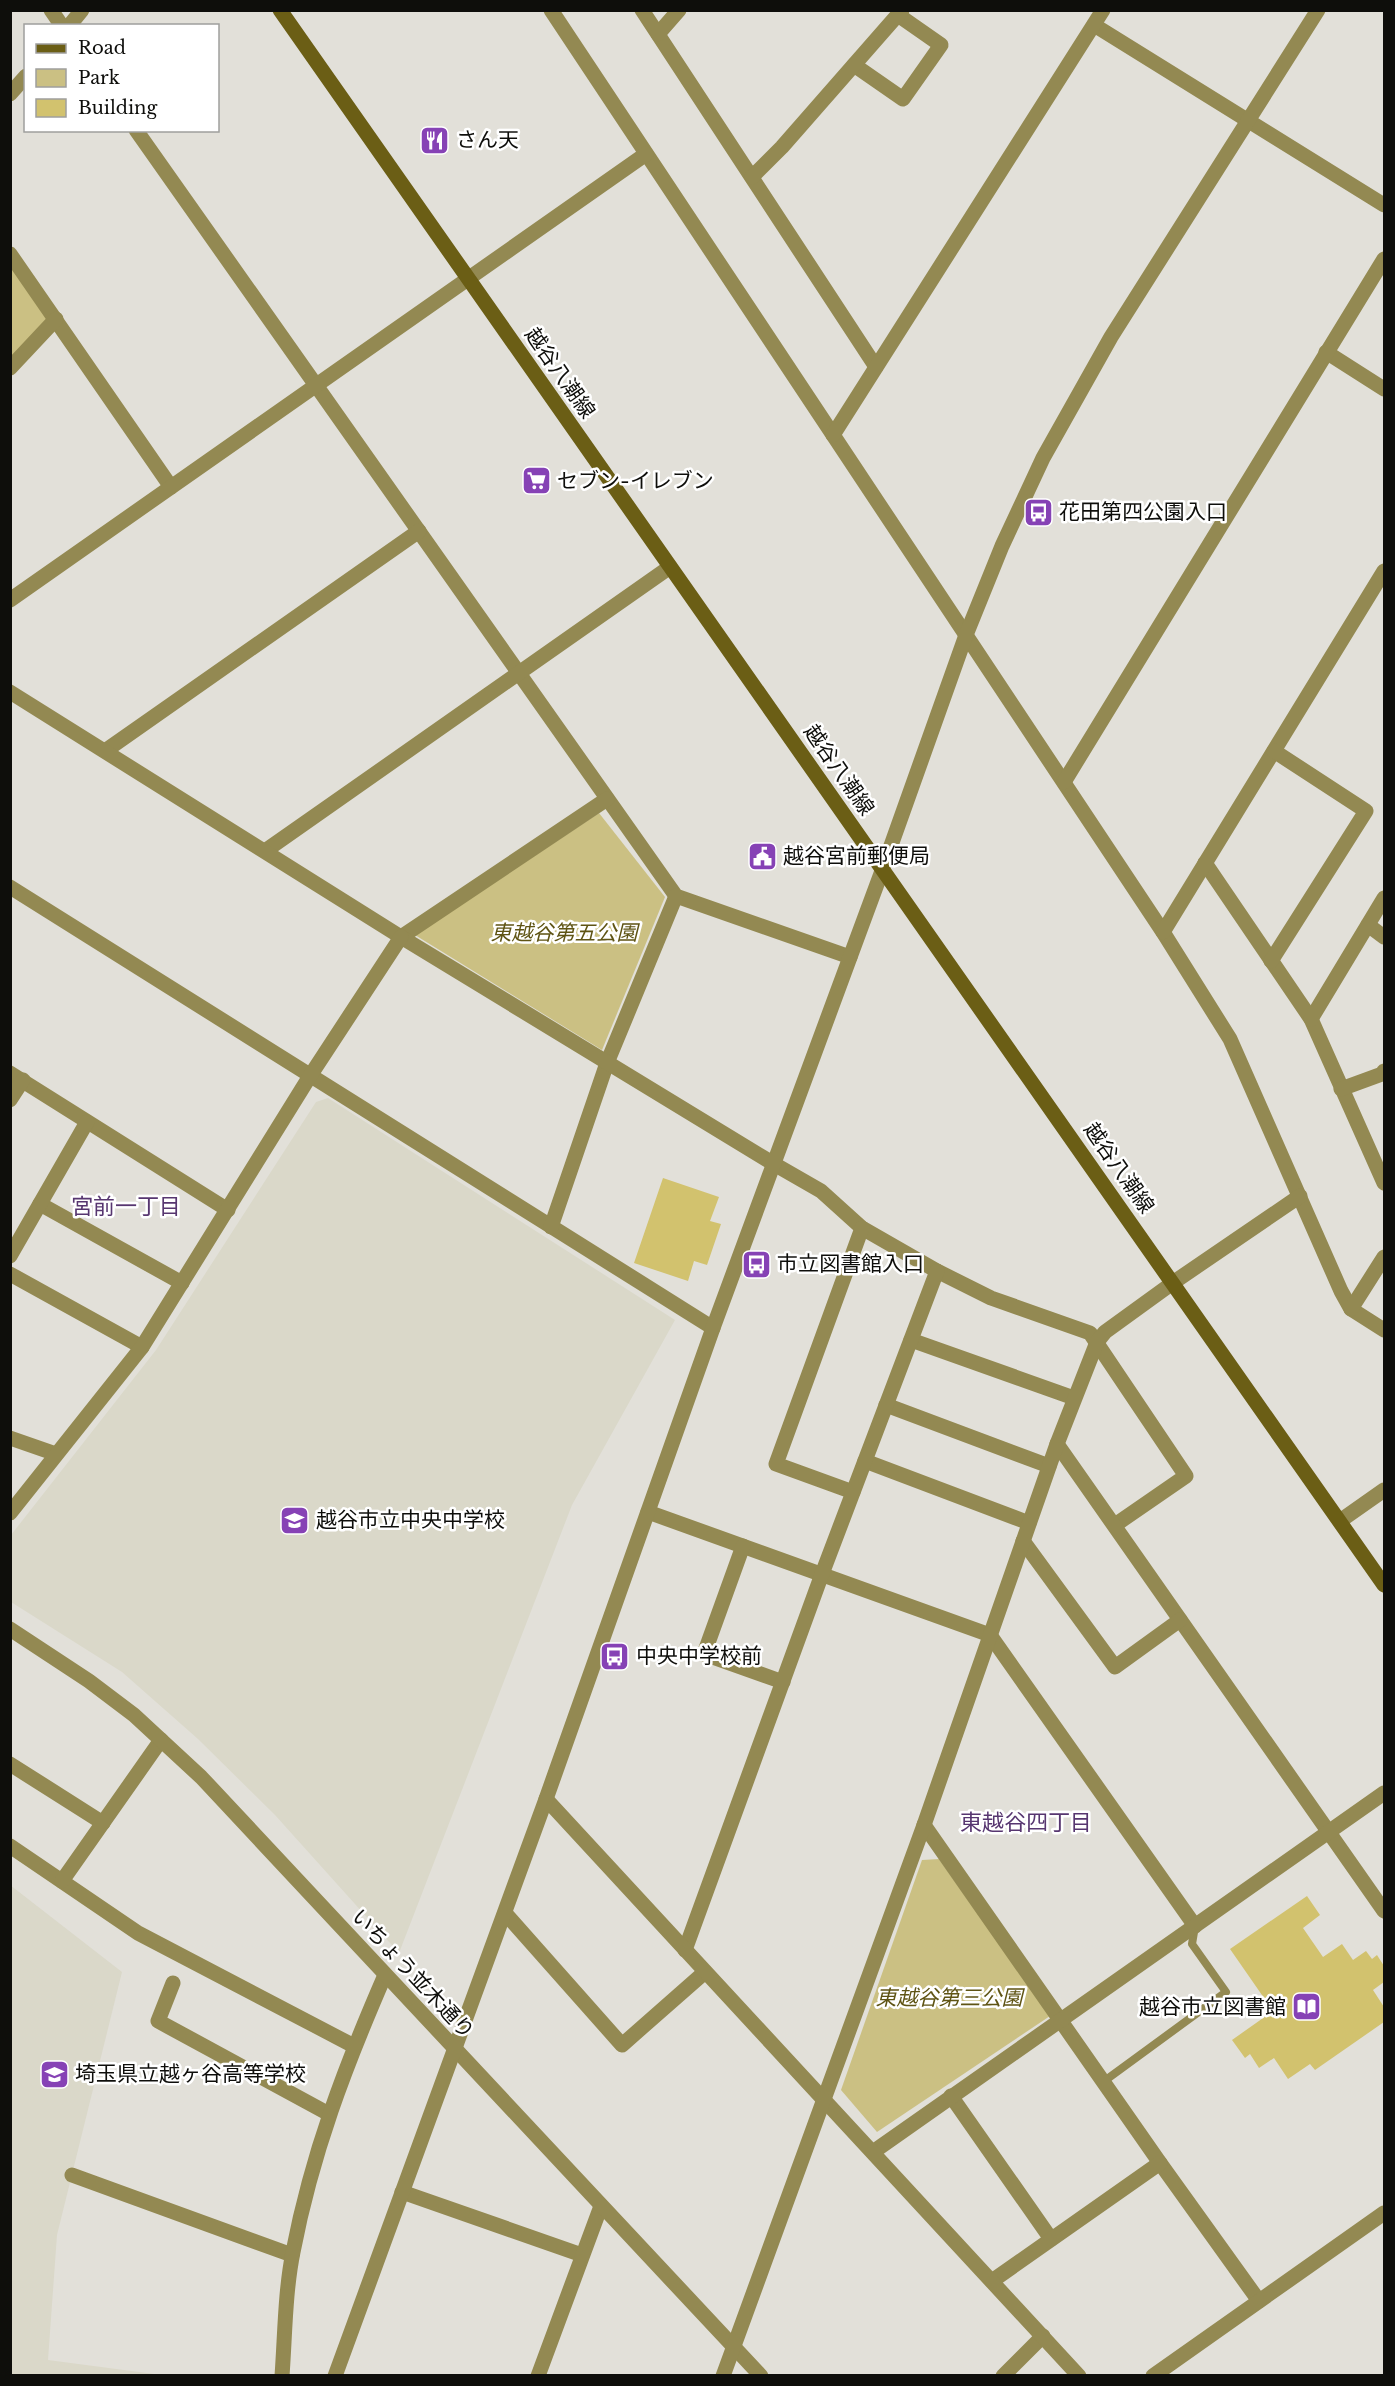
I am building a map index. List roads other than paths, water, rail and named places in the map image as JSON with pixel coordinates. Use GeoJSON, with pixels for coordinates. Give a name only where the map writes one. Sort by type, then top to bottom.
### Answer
{"type":"FeatureCollection","features":[{"type":"Feature","properties":{"kind":"main road","name":"越谷八潮線"},"geometry":{"type":"LineString","coordinates":[[280,10],[1174,1282],[1384,1585]]}},
{"type":"Feature","properties":{"kind":"street"},"geometry":{"type":"LineString","coordinates":[[51,10],[61,24]]}},
{"type":"Feature","properties":{"kind":"street"},"geometry":{"type":"LineString","coordinates":[[71,24],[82,10]]}},
{"type":"Feature","properties":{"kind":"street"},"geometry":{"type":"LineString","coordinates":[[551,10],[1163,932],[1230,1039],[1341,1291],[1351,1309],[1384,1330]]}},
{"type":"Feature","properties":{"kind":"street"},"geometry":{"type":"LineString","coordinates":[[642,10],[876,367]]}},
{"type":"Feature","properties":{"kind":"street"},"geometry":{"type":"LineString","coordinates":[[657,34],[679,10]]}},
{"type":"Feature","properties":{"kind":"street"},"geometry":{"type":"LineString","coordinates":[[833,435],[1103,10]]}},
{"type":"Feature","properties":{"kind":"street"},"geometry":{"type":"LineString","coordinates":[[335,2376],[505,1913],[713,1328],[883,868],[966,635],[1021,503],[1069,411],[1111,337],[1318,10]]}},
{"type":"Feature","properties":{"kind":"street"},"geometry":{"type":"LineString","coordinates":[[752,177],[782,147],[854,65],[900,13],[941,45],[903,99],[854,65]]}},
{"type":"Feature","properties":{"kind":"street"},"geometry":{"type":"LineString","coordinates":[[1094,25],[1384,205]]}},
{"type":"Feature","properties":{"kind":"street"},"geometry":{"type":"LineString","coordinates":[[10,94],[24,78]]}},
{"type":"Feature","properties":{"kind":"street"},"geometry":{"type":"LineString","coordinates":[[137,132],[676,896],[850,957]]}},
{"type":"Feature","properties":{"kind":"street"},"geometry":{"type":"LineString","coordinates":[[10,600],[646,154]]}},
{"type":"Feature","properties":{"kind":"street"},"geometry":{"type":"LineString","coordinates":[[10,254],[171,487]]}},
{"type":"Feature","properties":{"kind":"street"},"geometry":{"type":"LineString","coordinates":[[1064,782],[1384,259]]}},
{"type":"Feature","properties":{"kind":"street"},"geometry":{"type":"LineString","coordinates":[[10,368],[56,319]]}},
{"type":"Feature","properties":{"kind":"street"},"geometry":{"type":"LineString","coordinates":[[1326,352],[1384,388]]}},
{"type":"Feature","properties":{"kind":"street"},"geometry":{"type":"LineString","coordinates":[[105,751],[419,531]]}},
{"type":"Feature","properties":{"kind":"street"},"geometry":{"type":"LineString","coordinates":[[265,851],[670,567]]}},
{"type":"Feature","properties":{"kind":"street"},"geometry":{"type":"LineString","coordinates":[[1163,932],[1384,571]]}},
{"type":"Feature","properties":{"kind":"street"},"geometry":{"type":"LineString","coordinates":[[10,692],[401,937],[821,1191],[862,1228],[991,1298],[1090,1333],[1186,1476],[1115,1525]]}},
{"type":"Feature","properties":{"kind":"street"},"geometry":{"type":"LineString","coordinates":[[1271,961],[1366,811],[1274,751]]}},
{"type":"Feature","properties":{"kind":"street"},"geometry":{"type":"LineString","coordinates":[[10,1513],[142,1347],[310,1076],[401,937],[607,799]]}},
{"type":"Feature","properties":{"kind":"street"},"geometry":{"type":"LineString","coordinates":[[1205,863],[1311,1019],[1384,1183]]}},
{"type":"Feature","properties":{"kind":"street"},"geometry":{"type":"LineString","coordinates":[[10,887],[713,1328]]}},
{"type":"Feature","properties":{"kind":"street"},"geometry":{"type":"LineString","coordinates":[[550,1227],[607,1063],[676,896]]}},
{"type":"Feature","properties":{"kind":"street"},"geometry":{"type":"LineString","coordinates":[[1311,1019],[1384,898]]}},
{"type":"Feature","properties":{"kind":"street"},"geometry":{"type":"LineString","coordinates":[[1368,925],[1384,937]]}},
{"type":"Feature","properties":{"kind":"street"},"geometry":{"type":"LineString","coordinates":[[1341,1089],[1382,1074],[1384,1071]]}},
{"type":"Feature","properties":{"kind":"street"},"geometry":{"type":"LineString","coordinates":[[10,1100],[16,1077],[228,1210]]}},
{"type":"Feature","properties":{"kind":"street"},"geometry":{"type":"LineString","coordinates":[[10,1256],[87,1122]]}},
{"type":"Feature","properties":{"kind":"street"},"geometry":{"type":"LineString","coordinates":[[723,2376],[924,1825],[1049,1466],[1097,1342],[1116,1322],[1300,1196]]}},
{"type":"Feature","properties":{"kind":"street"},"geometry":{"type":"LineString","coordinates":[[40,1204],[182,1282]]}},
{"type":"Feature","properties":{"kind":"street"},"geometry":{"type":"LineString","coordinates":[[854,1492],[776,1464],[862,1228]]}},
{"type":"Feature","properties":{"kind":"street"},"geometry":{"type":"LineString","coordinates":[[1351,1309],[1379,1281],[1384,1257]]}},
{"type":"Feature","properties":{"kind":"street"},"geometry":{"type":"LineString","coordinates":[[685,1950],[822,1574],[937,1270]]}},
{"type":"Feature","properties":{"kind":"street"},"geometry":{"type":"LineString","coordinates":[[10,1274],[142,1347]]}},
{"type":"Feature","properties":{"kind":"street"},"geometry":{"type":"LineString","coordinates":[[911,1340],[1074,1398]]}},
{"type":"Feature","properties":{"kind":"street"},"geometry":{"type":"LineString","coordinates":[[886,1405],[1049,1466]]}},
{"type":"Feature","properties":{"kind":"street"},"geometry":{"type":"LineString","coordinates":[[10,1438],[56,1454]]}},
{"type":"Feature","properties":{"kind":"street"},"geometry":{"type":"LineString","coordinates":[[1057,1444],[1384,1911]]}},
{"type":"Feature","properties":{"kind":"street"},"geometry":{"type":"LineString","coordinates":[[865,1461],[1029,1523]]}},
{"type":"Feature","properties":{"kind":"street"},"geometry":{"type":"LineString","coordinates":[[1340,1521],[1384,1490]]}},
{"type":"Feature","properties":{"kind":"street"},"geometry":{"type":"LineString","coordinates":[[648,1512],[990,1635],[1195,1926]]}},
{"type":"Feature","properties":{"kind":"street"},"geometry":{"type":"LineString","coordinates":[[1023,1541],[1115,1667],[1180,1620]]}},
{"type":"Feature","properties":{"kind":"street"},"geometry":{"type":"LineString","coordinates":[[744,1546],[704,1654],[783,1682]]}},
{"type":"Feature","properties":{"kind":"street","name":"いちょう並木通り"},"geometry":{"type":"LineString","coordinates":[[10,1629],[90,1681],[134,1715],[201,1777],[761,2376]]}},
{"type":"Feature","properties":{"kind":"street"},"geometry":{"type":"LineString","coordinates":[[62,1881],[161,1740]]}},
{"type":"Feature","properties":{"kind":"street"},"geometry":{"type":"LineString","coordinates":[[10,1764],[103,1823]]}},
{"type":"Feature","properties":{"kind":"street"},"geometry":{"type":"LineString","coordinates":[[873,2152],[1384,1793]]}},
{"type":"Feature","properties":{"kind":"street"},"geometry":{"type":"LineString","coordinates":[[546,1799],[1079,2376]]}},
{"type":"Feature","properties":{"kind":"street"},"geometry":{"type":"LineString","coordinates":[[924,1825],[1102,2082],[1259,2301]]}},
{"type":"Feature","properties":{"kind":"street"},"geometry":{"type":"LineString","coordinates":[[10,1846],[138,1934],[354,2046]]}},
{"type":"Feature","properties":{"kind":"street"},"geometry":{"type":"LineString","coordinates":[[505,1913],[622,2045],[705,1972]]}},
{"type":"Feature","properties":{"kind":"street"},"geometry":{"type":"LineString","coordinates":[[282,2376],[292,2255],[313,2163],[354,2046],[385,1975]]}},
{"type":"Feature","properties":{"kind":"street"},"geometry":{"type":"LineString","coordinates":[[173,1983],[158,2021],[329,2114]]}},
{"type":"Feature","properties":{"kind":"street"},"geometry":{"type":"LineString","coordinates":[[951,2096],[1051,2239]]}},
{"type":"Feature","properties":{"kind":"street"},"geometry":{"type":"LineString","coordinates":[[992,2281],[1160,2163]]}},
{"type":"Feature","properties":{"kind":"street"},"geometry":{"type":"LineString","coordinates":[[72,2175],[292,2255]]}},
{"type":"Feature","properties":{"kind":"street"},"geometry":{"type":"LineString","coordinates":[[402,2192],[582,2256]]}},
{"type":"Feature","properties":{"kind":"street"},"geometry":{"type":"LineString","coordinates":[[538,2376],[601,2206]]}},
{"type":"Feature","properties":{"kind":"street"},"geometry":{"type":"LineString","coordinates":[[1153,2376],[1384,2213]]}},
{"type":"Feature","properties":{"kind":"street"},"geometry":{"type":"LineString","coordinates":[[1003,2376],[1043,2336]]}},
{"type":"Feature","properties":{"kind":"lane"},"geometry":{"type":"LineString","coordinates":[[1102,2082],[1226,1992],[1192,1944],[1195,1926]]}},
{"type":"Feature","properties":{"kind":"place","name":"さん天"},"geometry":{"type":"Point","coordinates":[435,140]}},
{"type":"Feature","properties":{"kind":"place","name":"セブン-イレブン"},"geometry":{"type":"Point","coordinates":[536,481]}},
{"type":"Feature","properties":{"kind":"place","name":"花田第四公園入口"},"geometry":{"type":"Point","coordinates":[1038,512]}},
{"type":"Feature","properties":{"kind":"place","name":"越谷宮前郵便局"},"geometry":{"type":"Point","coordinates":[762,856]}},
{"type":"Feature","properties":{"kind":"place","name":"市立図書館入口"},"geometry":{"type":"Point","coordinates":[756,1264]}},
{"type":"Feature","properties":{"kind":"place","name":"越谷市立中央中学校"},"geometry":{"type":"Point","coordinates":[295,1520]}},
{"type":"Feature","properties":{"kind":"place","name":"中央中学校前"},"geometry":{"type":"Point","coordinates":[615,1656]}},
{"type":"Feature","properties":{"kind":"place","name":"越谷市立図書館"},"geometry":{"type":"Point","coordinates":[1307,2007]}},
{"type":"Feature","properties":{"kind":"place","name":"埼玉県立越ヶ谷高等学校"},"geometry":{"type":"Point","coordinates":[54,2074]}},
{"type":"Feature","properties":{"kind":"district","name":"宮前一丁目"},"geometry":{"type":"Point","coordinates":[126,1206]}},
{"type":"Feature","properties":{"kind":"district","name":"東越谷四丁目"},"geometry":{"type":"Point","coordinates":[1026,1822]}},
{"type":"Feature","properties":{"kind":"park label","name":"東越谷第五公園"},"geometry":{"type":"Point","coordinates":[564,933]}},
{"type":"Feature","properties":{"kind":"park label","name":"東越谷第三公園"},"geometry":{"type":"Point","coordinates":[949,1998]}}]}
